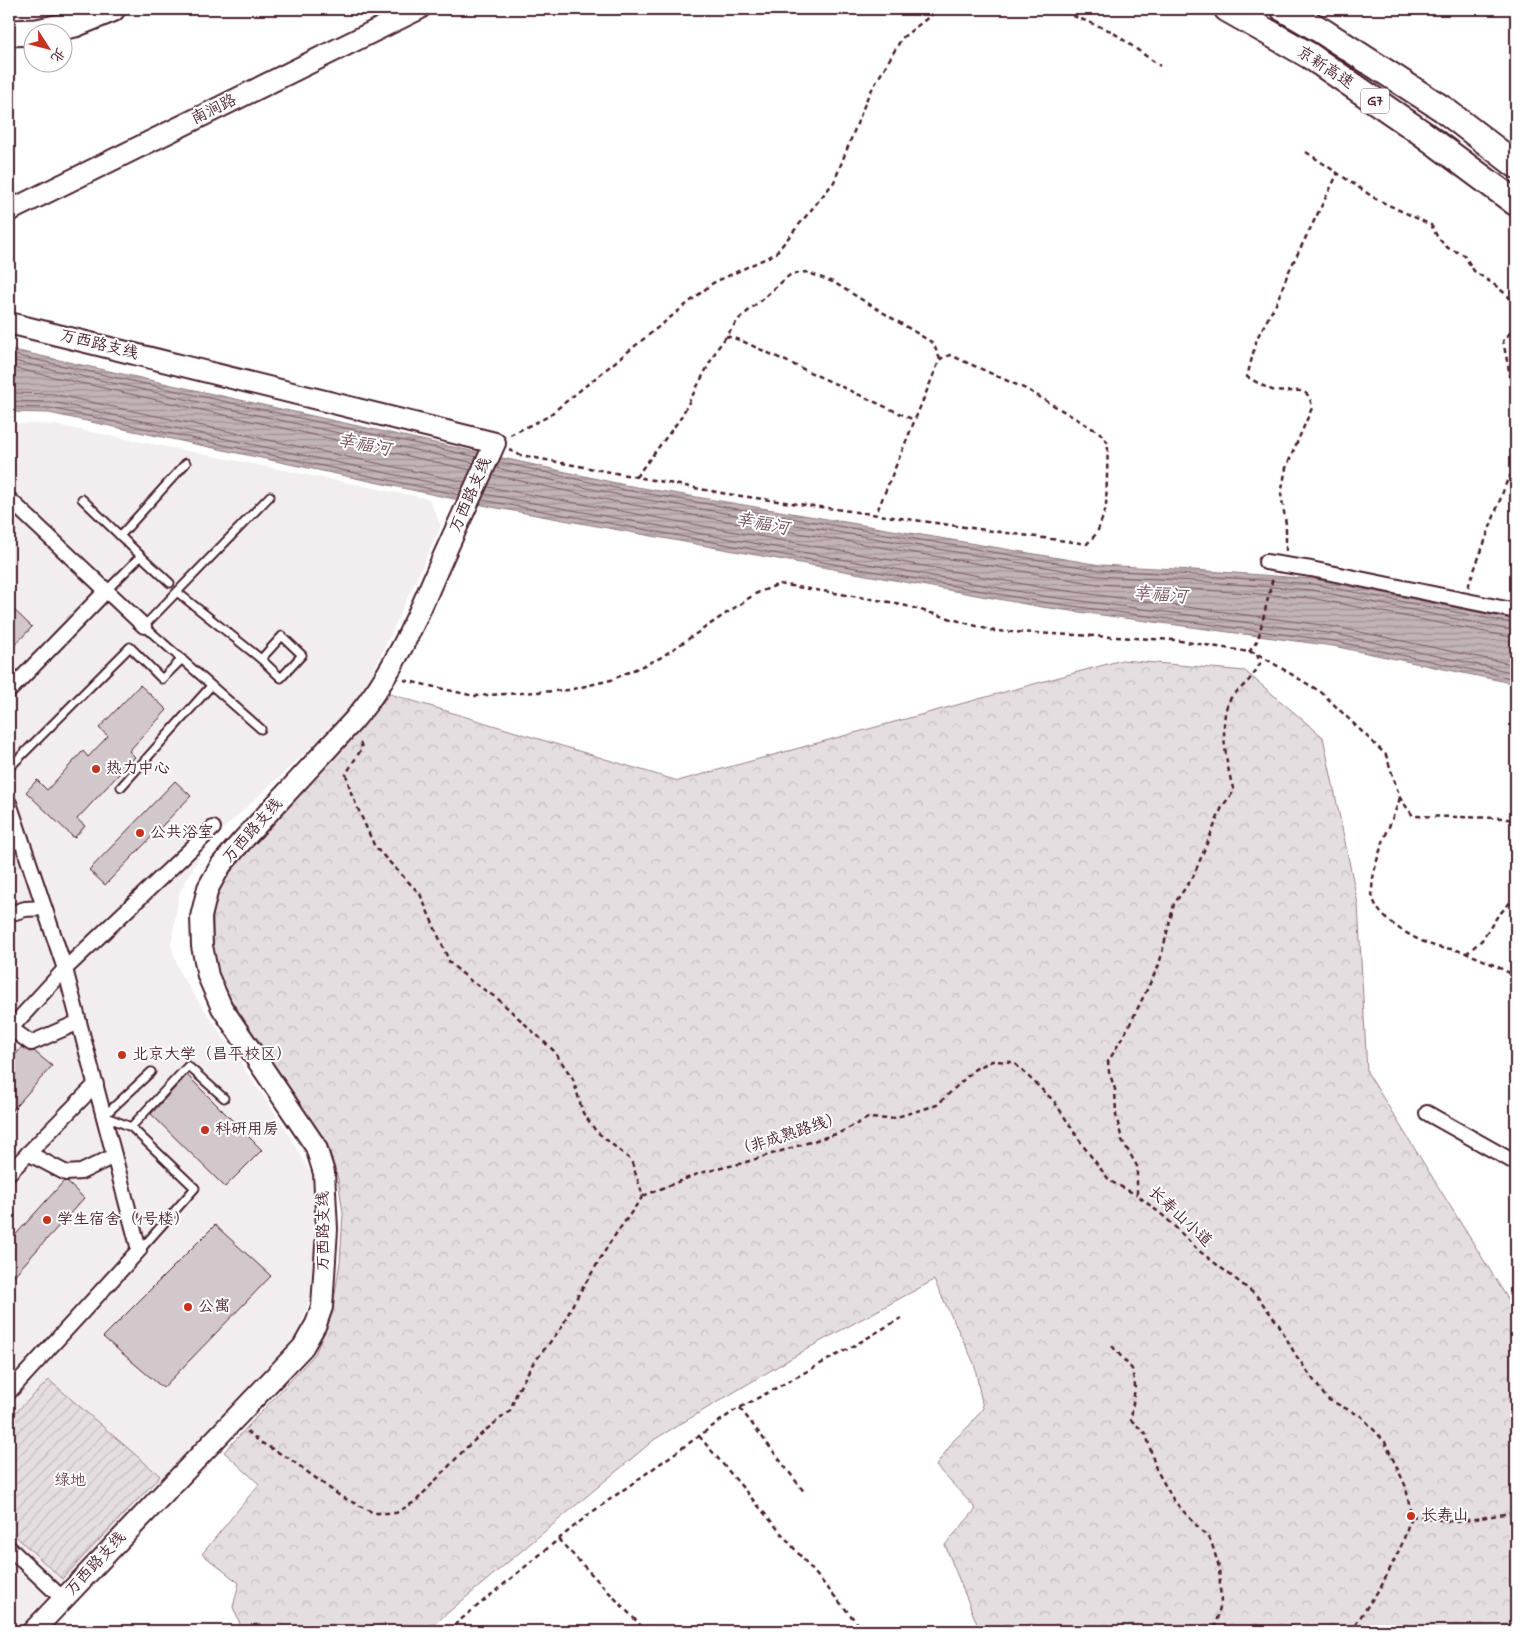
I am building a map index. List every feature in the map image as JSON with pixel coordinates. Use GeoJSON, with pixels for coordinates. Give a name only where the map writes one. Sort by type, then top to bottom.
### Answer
{"type":"FeatureCollection","features":[{"type":"Feature","properties":{"kind":"highway"},"geometry":{"type":"LineString","coordinates":[[9,19],[34,18],[74,9]]}},
{"type":"Feature","properties":{"kind":"highway"},"geometry":{"type":"LineString","coordinates":[[9,33],[37,32],[75,24],[112,9]]}},
{"type":"Feature","properties":{"kind":"highway","name":"京新高速"},"geometry":{"type":"LineString","coordinates":[[1227,9],[1310,56],[1422,133],[1516,203]]}},
{"type":"Feature","properties":{"kind":"highway","name":"京新高速"},"geometry":{"type":"LineString","coordinates":[[1284,9],[1322,31],[1443,109],[1516,165]]}},
{"type":"Feature","properties":{"kind":"street","name":"南涧路"},"geometry":{"type":"LineString","coordinates":[[9,211],[419,9]]}},
{"type":"Feature","properties":{"kind":"street","name":"万西路支线"},"geometry":{"type":"LineString","coordinates":[[9,323],[494,443],[416,620],[386,676],[354,720],[221,866],[208,888],[201,917],[202,946],[208,976],[222,1008],[316,1147],[324,1173],[327,1229],[322,1307],[316,1324],[302,1346],[33,1631]]}},
{"type":"Feature","properties":{"kind":"street"},"geometry":{"type":"LineString","coordinates":[[9,499],[144,626]]}},
{"type":"Feature","properties":{"kind":"street"},"geometry":{"type":"LineString","coordinates":[[1276,563],[1516,611]]}},
{"type":"Feature","properties":{"kind":"street"},"geometry":{"type":"LineString","coordinates":[[9,691],[106,591]]}},
{"type":"Feature","properties":{"kind":"street"},"geometry":{"type":"LineString","coordinates":[[9,803],[14,841],[44,908],[65,969],[140,1250],[9,1392]]}},
{"type":"Feature","properties":{"kind":"street"},"geometry":{"type":"LineString","coordinates":[[79,1022],[31,1043],[9,1029],[65,969],[213,828]]}},
{"type":"Feature","properties":{"kind":"street"},"geometry":{"type":"LineString","coordinates":[[9,914],[24,909],[44,908]]}},
{"type":"Feature","properties":{"kind":"street"},"geometry":{"type":"LineString","coordinates":[[9,1173],[96,1084]]}},
{"type":"Feature","properties":{"kind":"street"},"geometry":{"type":"LineString","coordinates":[[1427,1113],[1516,1163]]}},
{"type":"Feature","properties":{"kind":"street"},"geometry":{"type":"LineString","coordinates":[[28,1153],[66,1173],[81,1172],[114,1156]]}},
{"type":"Feature","properties":{"kind":"street"},"geometry":{"type":"LineString","coordinates":[[9,1548],[63,1599]]}},
{"type":"Feature","properties":{"kind":"lane"},"geometry":{"type":"LineString","coordinates":[[120,536],[186,464]]}},
{"type":"Feature","properties":{"kind":"lane"},"geometry":{"type":"LineString","coordinates":[[260,729],[144,626],[270,496]]}},
{"type":"Feature","properties":{"kind":"lane"},"geometry":{"type":"LineString","coordinates":[[82,499],[170,583]]}},
{"type":"Feature","properties":{"kind":"lane"},"geometry":{"type":"LineString","coordinates":[[106,591],[141,556]]}},
{"type":"Feature","properties":{"kind":"lane"},"geometry":{"type":"LineString","coordinates":[[176,592],[261,659],[281,678],[302,655],[282,636],[261,659]]}},
{"type":"Feature","properties":{"kind":"lane"},"geometry":{"type":"LineString","coordinates":[[9,768],[130,647],[162,678],[182,659]]}},
{"type":"Feature","properties":{"kind":"lane"},"geometry":{"type":"LineString","coordinates":[[121,787],[212,686]]}},
{"type":"Feature","properties":{"kind":"lane"},"geometry":{"type":"LineString","coordinates":[[130,1126],[188,1066],[224,1098]]}},
{"type":"Feature","properties":{"kind":"lane"},"geometry":{"type":"LineString","coordinates":[[140,1250],[195,1188],[130,1126],[104,1116],[152,1072]]}},
{"type":"Feature","properties":{"kind":"path"},"geometry":{"type":"LineString","coordinates":[[494,443],[547,418],[713,283],[775,254],[834,182],[868,96],[902,38],[939,9]]}},
{"type":"Feature","properties":{"kind":"path"},"geometry":{"type":"LineString","coordinates":[[1056,9],[1111,31],[1160,66]]}},
{"type":"Feature","properties":{"kind":"path"},"geometry":{"type":"LineString","coordinates":[[1306,152],[1376,199],[1431,225],[1438,238],[1448,248],[1464,255],[1474,271],[1508,296],[1516,308]]}},
{"type":"Feature","properties":{"kind":"path"},"geometry":{"type":"LineString","coordinates":[[1249,652],[1258,640],[1286,524],[1281,494],[1286,468],[1312,408],[1311,400],[1306,392],[1298,389],[1285,393],[1272,390],[1247,377],[1258,338],[1276,304],[1288,272],[1338,173]]}},
{"type":"Feature","properties":{"kind":"path"},"geometry":{"type":"LineString","coordinates":[[636,477],[680,419],[717,349],[726,336],[739,319],[791,274],[806,272],[832,282],[933,343],[940,359]]}},
{"type":"Feature","properties":{"kind":"path"},"geometry":{"type":"LineString","coordinates":[[1516,326],[1503,341],[1512,385],[1512,407],[1516,412]]}},
{"type":"Feature","properties":{"kind":"path"},"geometry":{"type":"LineString","coordinates":[[726,336],[740,340],[914,420]]}},
{"type":"Feature","properties":{"kind":"path"},"geometry":{"type":"LineString","coordinates":[[494,443],[520,455],[727,494],[1087,544],[1097,533],[1106,508],[1108,443],[1100,433],[1028,390],[950,355],[940,359],[876,514]]}},
{"type":"Feature","properties":{"kind":"path"},"geometry":{"type":"LineString","coordinates":[[1464,600],[1507,481],[1516,468]]}},
{"type":"Feature","properties":{"kind":"path"},"geometry":{"type":"LineString","coordinates":[[386,676],[474,696],[569,690],[611,680],[660,658],[754,594],[778,584],[896,603],[994,631],[1174,640],[1256,653],[1321,692],[1386,755],[1400,798],[1413,816],[1516,820]]}},
{"type":"Feature","properties":{"kind":"path","name":"长寿山小道"},"geometry":{"type":"LineString","coordinates":[[1256,653],[1260,664],[1247,683],[1237,690],[1228,702],[1225,717],[1225,743],[1230,779],[1234,791],[1222,808],[1193,876],[1174,904],[1160,965],[1108,1062],[1109,1072],[1116,1089],[1116,1115],[1122,1140],[1137,1166],[1137,1195],[1166,1218],[1198,1250],[1256,1296],[1279,1325],[1295,1354],[1327,1399],[1361,1416],[1385,1442],[1406,1487],[1411,1516],[1403,1542],[1382,1585],[1351,1631]]}},
{"type":"Feature","properties":{"kind":"path"},"geometry":{"type":"LineString","coordinates":[[233,1419],[260,1442],[290,1459],[340,1496],[374,1513],[396,1513],[416,1501],[466,1448],[510,1412],[517,1392],[532,1365],[562,1327],[573,1304],[610,1242],[643,1196],[631,1160],[596,1131],[583,1113],[573,1079],[554,1051],[498,999],[471,981],[450,962],[420,894],[375,847],[350,793],[346,774],[362,748],[354,720]]}},
{"type":"Feature","properties":{"kind":"path"},"geometry":{"type":"LineString","coordinates":[[1400,798],[1377,861],[1371,891],[1376,908],[1390,922],[1409,935],[1435,947],[1456,950],[1516,976]]}},
{"type":"Feature","properties":{"kind":"path"},"geometry":{"type":"LineString","coordinates":[[1466,954],[1482,940],[1497,916],[1516,896]]}},
{"type":"Feature","properties":{"kind":"path","name":"（非成熟路线）"},"geometry":{"type":"LineString","coordinates":[[643,1196],[700,1173],[743,1163],[839,1133],[868,1118],[890,1119],[937,1106],[975,1069],[992,1061],[1013,1062],[1054,1101],[1084,1148],[1110,1181],[1137,1195]]}},
{"type":"Feature","properties":{"kind":"path"},"geometry":{"type":"LineString","coordinates":[[447,1631],[588,1515],[699,1436],[740,1408],[841,1354],[901,1318]]}},
{"type":"Feature","properties":{"kind":"path"},"geometry":{"type":"LineString","coordinates":[[1112,1346],[1132,1369],[1135,1386],[1131,1420],[1146,1434],[1156,1469],[1174,1501],[1211,1541],[1219,1567],[1221,1603],[1214,1631]]}},
{"type":"Feature","properties":{"kind":"path"},"geometry":{"type":"LineString","coordinates":[[740,1408],[805,1493]]}},
{"type":"Feature","properties":{"kind":"path"},"geometry":{"type":"LineString","coordinates":[[699,1436],[864,1631]]}},
{"type":"Feature","properties":{"kind":"path"},"geometry":{"type":"LineString","coordinates":[[1411,1516],[1457,1522],[1516,1512]]}},
{"type":"Feature","properties":{"kind":"path"},"geometry":{"type":"LineString","coordinates":[[558,1539],[646,1631]]}},
{"type":"Feature","properties":{"kind":"shaded area","name":"北京大学（昌平校区）"},"geometry":{"type":"Polygon","coordinates":[[[9,423],[56,425],[429,499],[441,526],[358,704],[205,846],[179,894],[171,946],[181,975],[289,1134],[315,1182],[312,1294],[295,1341],[23,1631],[9,1631],[9,423]]]}},
{"type":"Feature","properties":{"kind":"green space"},"geometry":{"type":"Polygon","coordinates":[[[1122,660],[1245,671],[1323,737],[1358,904],[1367,1072],[1516,1312],[1516,1631],[980,1631],[945,1545],[976,1509],[936,1466],[954,1440],[969,1426],[983,1408],[974,1363],[934,1280],[812,1346],[655,1439],[426,1631],[243,1631],[233,1607],[239,1583],[202,1554],[259,1484],[224,1452],[315,1354],[332,1314],[340,1262],[343,1213],[338,1179],[328,1145],[230,998],[213,959],[213,911],[222,883],[252,845],[390,694],[678,781],[1122,660]]]}},
{"type":"Feature","properties":{"kind":"green space","name":"绿地"},"geometry":{"type":"Polygon","coordinates":[[[49,1380],[160,1476],[62,1579],[9,1530],[9,1419],[49,1380]]]}},
{"type":"Feature","properties":{"kind":"water","name":"幸福河"},"geometry":{"type":"Polygon","coordinates":[[[9,349],[625,485],[1100,565],[1314,579],[1516,620],[1516,684],[1333,646],[1042,607],[492,507],[49,413],[9,412],[9,349]]]}},
{"type":"Feature","properties":{"kind":"building"},"geometry":{"type":"Polygon","coordinates":[[[9,605],[32,627],[9,651],[9,605]]]}},
{"type":"Feature","properties":{"kind":"building","name":"热力中心"},"geometry":{"type":"Polygon","coordinates":[[[140,685],[167,710],[129,751],[135,757],[77,819],[85,826],[74,838],[26,792],[37,780],[47,790],[83,751],[88,757],[108,736],[99,728],[140,685]]]}},
{"type":"Feature","properties":{"kind":"building","name":"公共浴室"},"geometry":{"type":"Polygon","coordinates":[[[175,781],[191,796],[105,885],[89,870],[175,781]]]}},
{"type":"Feature","properties":{"kind":"building"},"geometry":{"type":"Polygon","coordinates":[[[22,1047],[30,1052],[34,1051],[52,1066],[9,1114],[9,1062],[22,1047]]]}},
{"type":"Feature","properties":{"kind":"building","name":"科研用房"},"geometry":{"type":"Polygon","coordinates":[[[187,1075],[262,1150],[225,1187],[151,1114],[187,1075]]]}},
{"type":"Feature","properties":{"kind":"building","name":"学生宿舍（1号楼）"},"geometry":{"type":"Polygon","coordinates":[[[64,1181],[84,1198],[9,1281],[9,1242],[64,1181]]]}},
{"type":"Feature","properties":{"kind":"building","name":"公寓"},"geometry":{"type":"Polygon","coordinates":[[[215,1225],[271,1276],[163,1388],[103,1337],[215,1225]]]}},
{"type":"Feature","properties":{"kind":"place","name":"热力中心"},"geometry":{"type":"Point","coordinates":[96,769]}},
{"type":"Feature","properties":{"kind":"place","name":"公共浴室"},"geometry":{"type":"Point","coordinates":[140,833]}},
{"type":"Feature","properties":{"kind":"place","name":"北京大学（昌平校区）"},"geometry":{"type":"Point","coordinates":[122,1055]}},
{"type":"Feature","properties":{"kind":"place","name":"科研用房"},"geometry":{"type":"Point","coordinates":[205,1130]}},
{"type":"Feature","properties":{"kind":"place","name":"学生宿舍（1号楼）"},"geometry":{"type":"Point","coordinates":[47,1220]}},
{"type":"Feature","properties":{"kind":"place","name":"公寓"},"geometry":{"type":"Point","coordinates":[188,1307]}},
{"type":"Feature","properties":{"kind":"place","name":"长寿山"},"geometry":{"type":"Point","coordinates":[1411,1516]}}]}
